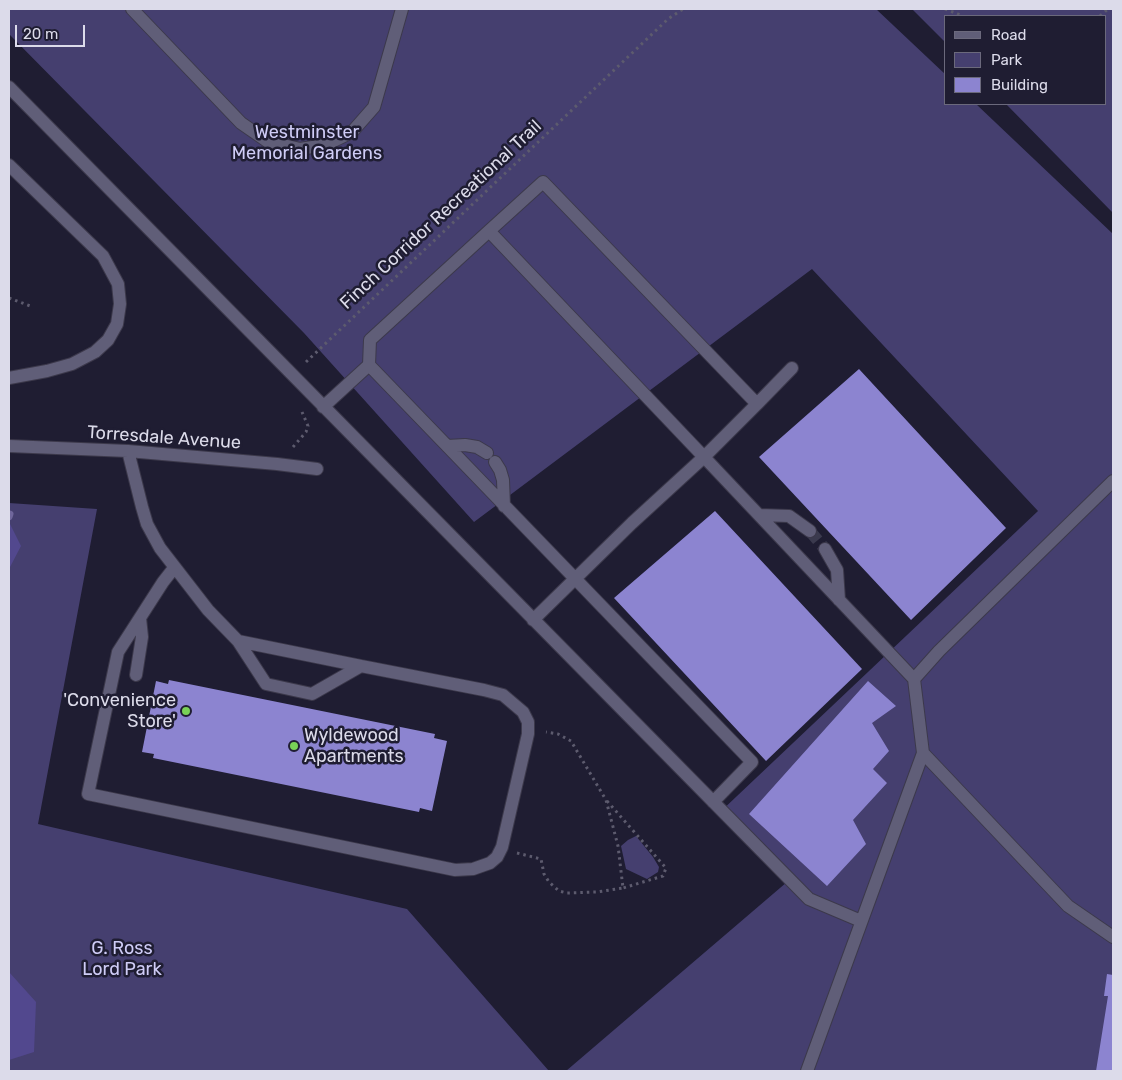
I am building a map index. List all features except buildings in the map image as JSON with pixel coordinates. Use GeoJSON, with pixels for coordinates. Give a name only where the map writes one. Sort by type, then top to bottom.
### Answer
{"type":"FeatureCollection","features":[{"type":"Feature","properties":{"kind":"street"},"geometry":{"type":"LineString","coordinates":[[132,9],[241,122],[267,142],[300,148],[325,145],[352,132],[374,107],[402,9]]}},
{"type":"Feature","properties":{"kind":"street"},"geometry":{"type":"LineString","coordinates":[[9,87],[809,900],[861,922]]}},
{"type":"Feature","properties":{"kind":"street"},"geometry":{"type":"LineString","coordinates":[[9,165],[102,256],[118,284],[120,304],[117,324],[108,340],[95,352],[72,364],[9,378]]}},
{"type":"Feature","properties":{"kind":"street"},"geometry":{"type":"LineString","coordinates":[[323,407],[368,365],[370,340],[543,182],[757,404]]}},
{"type":"Feature","properties":{"kind":"street"},"geometry":{"type":"LineString","coordinates":[[489,231],[914,679],[923,753],[807,1071]]}},
{"type":"Feature","properties":{"kind":"street"},"geometry":{"type":"LineString","coordinates":[[368,365],[752,762],[713,802]]}},
{"type":"Feature","properties":{"kind":"street"},"geometry":{"type":"LineString","coordinates":[[534,620],[704,457],[792,368]]}},
{"type":"Feature","properties":{"kind":"street"},"geometry":{"type":"LineString","coordinates":[[447,446],[465,445],[478,447],[491,458],[500,470],[503,480],[504,506]]}},
{"type":"Feature","properties":{"kind":"street","name":"Torresdale Avenue"},"geometry":{"type":"LineString","coordinates":[[9,446],[128,451],[317,469]]}},
{"type":"Feature","properties":{"kind":"street"},"geometry":{"type":"LineString","coordinates":[[128,451],[147,524],[160,548],[208,610],[238,641],[266,684],[312,694],[361,666]]}},
{"type":"Feature","properties":{"kind":"street"},"geometry":{"type":"LineString","coordinates":[[914,679],[939,651],[1113,481]]}},
{"type":"Feature","properties":{"kind":"street"},"geometry":{"type":"LineString","coordinates":[[759,515],[789,516],[810,531]]}},
{"type":"Feature","properties":{"kind":"street"},"geometry":{"type":"LineString","coordinates":[[825,549],[836,570],[839,600]]}},
{"type":"Feature","properties":{"kind":"street"},"geometry":{"type":"LineString","coordinates":[[174,568],[118,652],[88,794],[455,870],[473,869],[490,864],[497,857],[502,847],[528,734],[528,722],[523,712],[503,695],[238,641]]}},
{"type":"Feature","properties":{"kind":"street"},"geometry":{"type":"LineString","coordinates":[[136,675],[142,637],[140,618]]}},
{"type":"Feature","properties":{"kind":"street"},"geometry":{"type":"LineString","coordinates":[[923,753],[1068,906],[1113,937]]}},
{"type":"Feature","properties":{"kind":"path","name":"Finch Corridor Recreational Trail"},"geometry":{"type":"LineString","coordinates":[[296,379],[300,368],[668,19],[683,9]]}},
{"type":"Feature","properties":{"kind":"path"},"geometry":{"type":"LineString","coordinates":[[945,9],[960,15]]}},
{"type":"Feature","properties":{"kind":"path"},"geometry":{"type":"LineString","coordinates":[[9,298],[33,308]]}},
{"type":"Feature","properties":{"kind":"path"},"geometry":{"type":"LineString","coordinates":[[277,464],[306,432],[308,426],[303,414],[296,379]]}},
{"type":"Feature","properties":{"kind":"path"},"geometry":{"type":"LineString","coordinates":[[512,852],[541,859],[544,874],[549,882],[567,894],[624,888],[664,876],[666,868],[606,800],[572,741],[558,734],[538,731]]}},
{"type":"Feature","properties":{"kind":"path"},"geometry":{"type":"LineString","coordinates":[[606,800],[620,855],[624,888]]}},
{"type":"Feature","properties":{"kind":"green space","name":"Westminster Memorial Gardens"},"geometry":{"type":"Polygon","coordinates":[[[9,9],[876,9],[944,73],[944,105],[977,105],[1113,234],[1113,1071],[566,1071],[787,882],[718,814],[1038,511],[812,269],[474,522],[304,333],[9,34],[9,9]]]}},
{"type":"Feature","properties":{"kind":"green space"},"geometry":{"type":"Polygon","coordinates":[[[912,9],[1113,9],[1113,213],[1007,105],[1107,105],[1107,15],[944,15],[944,41],[912,9]]]}},
{"type":"Feature","properties":{"kind":"green space","name":"G. Ross Lord Park"},"geometry":{"type":"Polygon","coordinates":[[[9,503],[97,509],[38,824],[407,909],[549,1071],[9,1071],[9,503]]]}},
{"type":"Feature","properties":{"kind":"green space"},"geometry":{"type":"Polygon","coordinates":[[[636,836],[659,867],[658,872],[647,879],[626,869],[621,846],[636,836]]]}},
{"type":"Feature","properties":{"kind":"shaded area"},"geometry":{"type":"Polygon","coordinates":[[[9,522],[21,546],[9,569],[9,522]]]}},
{"type":"Feature","properties":{"kind":"shaded area"},"geometry":{"type":"Polygon","coordinates":[[[9,972],[36,1002],[34,1052],[9,1060],[9,972]]]}},
{"type":"Feature","properties":{"kind":"tunnel"},"geometry":{"type":"LineString","coordinates":[[810,531],[825,549]]}},
{"type":"Feature","properties":{"kind":"place","name":"'Convenience Store'"},"geometry":{"type":"Point","coordinates":[186,711]}},
{"type":"Feature","properties":{"kind":"place","name":"Wyldewood Apartments"},"geometry":{"type":"Point","coordinates":[294,746]}}]}
